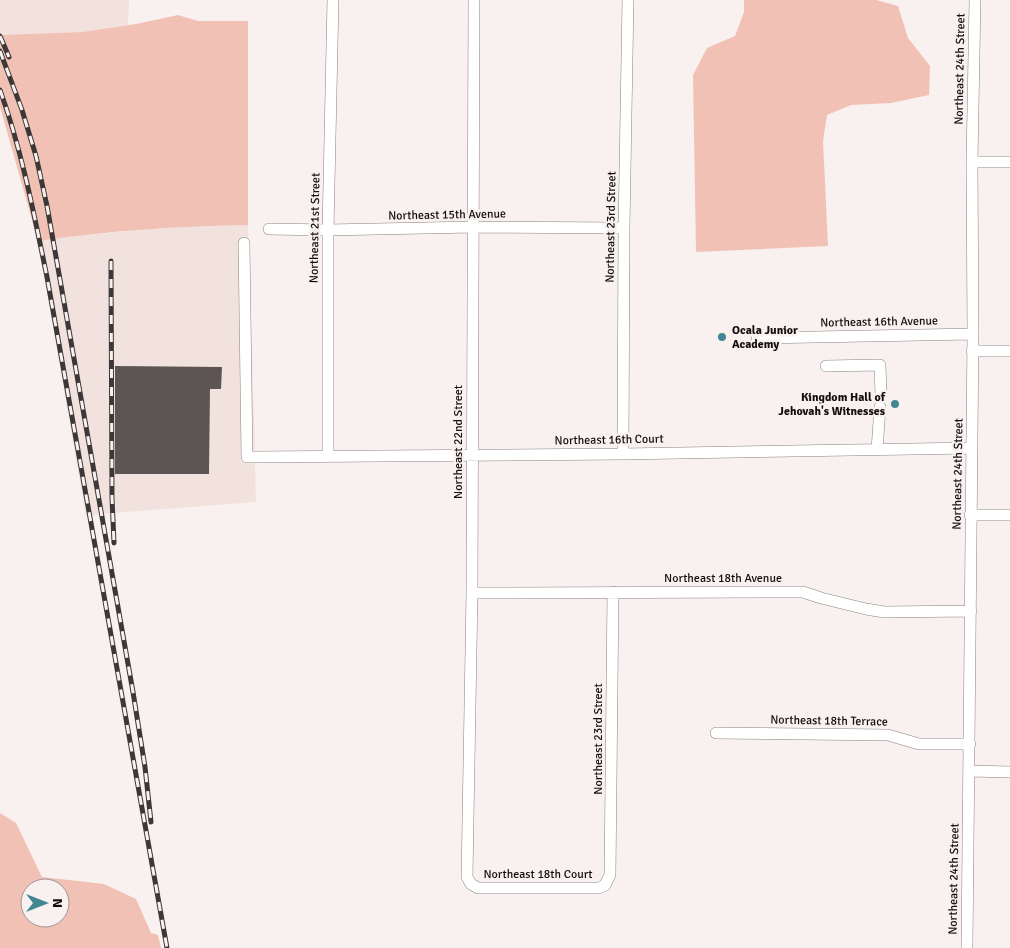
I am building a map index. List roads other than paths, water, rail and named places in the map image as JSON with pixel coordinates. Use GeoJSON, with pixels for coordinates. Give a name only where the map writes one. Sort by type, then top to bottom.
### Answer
{"type":"FeatureCollection","features":[{"type":"Feature","properties":{"kind":"street","name":"Northeast 21st Street"},"geometry":{"type":"LineString","coordinates":[[328,457],[328,230],[333,0]]}},
{"type":"Feature","properties":{"kind":"street","name":"Northeast 22nd Street"},"geometry":{"type":"LineString","coordinates":[[471,884],[467,877],[472,593],[474,0]]}},
{"type":"Feature","properties":{"kind":"street","name":"Northeast 23rd Street"},"geometry":{"type":"LineString","coordinates":[[623,454],[628,0]]}},
{"type":"Feature","properties":{"kind":"street","name":"Northeast 24th Street"},"geometry":{"type":"LineString","coordinates":[[967,948],[973,334],[972,162],[975,0]]}},
{"type":"Feature","properties":{"kind":"street"},"geometry":{"type":"LineString","coordinates":[[972,162],[1010,162]]}},
{"type":"Feature","properties":{"kind":"street","name":"Northeast 15th Avenue"},"geometry":{"type":"LineString","coordinates":[[269,230],[473,227],[624,228]]}},
{"type":"Feature","properties":{"kind":"street","name":"Northeast 16th Court"},"geometry":{"type":"LineString","coordinates":[[244,242],[246,457],[623,454],[972,448]]}},
{"type":"Feature","properties":{"kind":"street","name":"Northeast 16th Avenue"},"geometry":{"type":"LineString","coordinates":[[757,338],[973,334]]}},
{"type":"Feature","properties":{"kind":"street"},"geometry":{"type":"LineString","coordinates":[[972,351],[1010,351]]}},
{"type":"Feature","properties":{"kind":"street"},"geometry":{"type":"LineString","coordinates":[[826,366],[880,365],[880,394]]}},
{"type":"Feature","properties":{"kind":"street"},"geometry":{"type":"LineString","coordinates":[[877,450],[880,407]]}},
{"type":"Feature","properties":{"kind":"street"},"geometry":{"type":"LineString","coordinates":[[970,516],[1010,515]]}},
{"type":"Feature","properties":{"kind":"street","name":"Northeast 23rd Street"},"geometry":{"type":"LineString","coordinates":[[606,885],[610,875],[613,592]]}},
{"type":"Feature","properties":{"kind":"street","name":"Northeast 18th Avenue"},"geometry":{"type":"LineString","coordinates":[[472,593],[803,592],[884,612],[971,611]]}},
{"type":"Feature","properties":{"kind":"street","name":"Northeast 18th Terrace"},"geometry":{"type":"LineString","coordinates":[[716,733],[888,735],[919,744],[970,744]]}},
{"type":"Feature","properties":{"kind":"street"},"geometry":{"type":"LineString","coordinates":[[970,771],[1010,772]]}},
{"type":"Feature","properties":{"kind":"street","name":"Northeast 18th Court"},"geometry":{"type":"LineString","coordinates":[[471,884],[478,888],[599,888],[606,885]]}},
{"type":"Feature","properties":{"kind":"railway"},"geometry":{"type":"LineString","coordinates":[[0,36],[9,57]]}},
{"type":"Feature","properties":{"kind":"railway"},"geometry":{"type":"LineString","coordinates":[[0,51],[22,110],[36,156],[47,206],[133,692],[145,767],[151,822]]}},
{"type":"Feature","properties":{"kind":"railway"},"geometry":{"type":"LineString","coordinates":[[0,90],[21,159],[47,277],[167,948]]}},
{"type":"Feature","properties":{"kind":"railway"},"geometry":{"type":"LineString","coordinates":[[111,261],[112,498],[114,543]]}},
{"type":"Feature","properties":{"kind":"place","name":"Ocala Junior Academy"},"geometry":{"type":"Point","coordinates":[722,337]}},
{"type":"Feature","properties":{"kind":"place","name":"Kingdom Hall of Jehovah's Witnesses"},"geometry":{"type":"Point","coordinates":[895,404]}}]}
